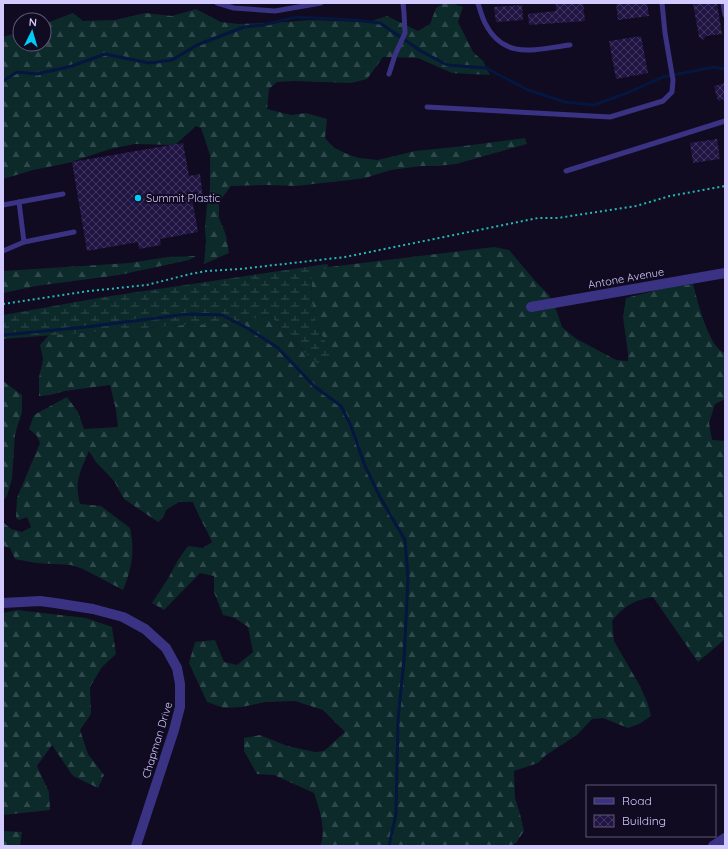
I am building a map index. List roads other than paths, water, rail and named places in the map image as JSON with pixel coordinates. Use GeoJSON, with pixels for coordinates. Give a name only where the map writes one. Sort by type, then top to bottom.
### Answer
{"type":"FeatureCollection","features":[{"type":"Feature","properties":{"kind":"street","name":"Antone Avenue"},"geometry":{"type":"LineString","coordinates":[[531,307],[725,273]]}},
{"type":"Feature","properties":{"kind":"street","name":"Chapman Drive"},"geometry":{"type":"LineString","coordinates":[[3,603],[40,601],[85,607],[117,616],[145,628],[166,648],[177,668],[180,684],[180,707],[174,730],[136,846]]}},
{"type":"Feature","properties":{"kind":"lane"},"geometry":{"type":"LineString","coordinates":[[217,3],[234,8],[275,11],[321,3]]}},
{"type":"Feature","properties":{"kind":"lane"},"geometry":{"type":"LineString","coordinates":[[388,74],[405,33],[403,3]]}},
{"type":"Feature","properties":{"kind":"lane"},"geometry":{"type":"LineString","coordinates":[[478,3],[491,32],[504,45],[514,50],[523,51],[570,45]]}},
{"type":"Feature","properties":{"kind":"lane"},"geometry":{"type":"LineString","coordinates":[[427,107],[610,118],[664,101],[672,92],[673,80],[662,3]]}},
{"type":"Feature","properties":{"kind":"lane"},"geometry":{"type":"LineString","coordinates":[[723,3],[725,15]]}},
{"type":"Feature","properties":{"kind":"lane"},"geometry":{"type":"LineString","coordinates":[[566,171],[725,121]]}},
{"type":"Feature","properties":{"kind":"lane"},"geometry":{"type":"LineString","coordinates":[[3,205],[63,194]]}},
{"type":"Feature","properties":{"kind":"lane"},"geometry":{"type":"LineString","coordinates":[[19,202],[24,242]]}},
{"type":"Feature","properties":{"kind":"lane"},"geometry":{"type":"LineString","coordinates":[[3,251],[24,242],[74,232]]}},
{"type":"Feature","properties":{"kind":"waterway"},"geometry":{"type":"LineString","coordinates":[[3,81],[17,72],[37,74],[72,66],[105,54],[149,63],[172,60],[197,45],[244,27],[263,25],[296,17],[355,20],[380,23],[421,51],[447,65],[486,68],[528,90],[565,102],[594,105],[627,93],[663,77],[714,67],[725,69]]}},
{"type":"Feature","properties":{"kind":"waterway"},"geometry":{"type":"LineString","coordinates":[[3,335],[86,327],[188,314],[222,315],[249,329],[278,348],[314,386],[341,406],[351,426],[365,466],[380,497],[405,540],[408,578],[404,660],[398,719],[396,814],[389,846]]}},
{"type":"Feature","properties":{"kind":"place","name":"Summit Plastic"},"geometry":{"type":"Point","coordinates":[138,198]}}]}
